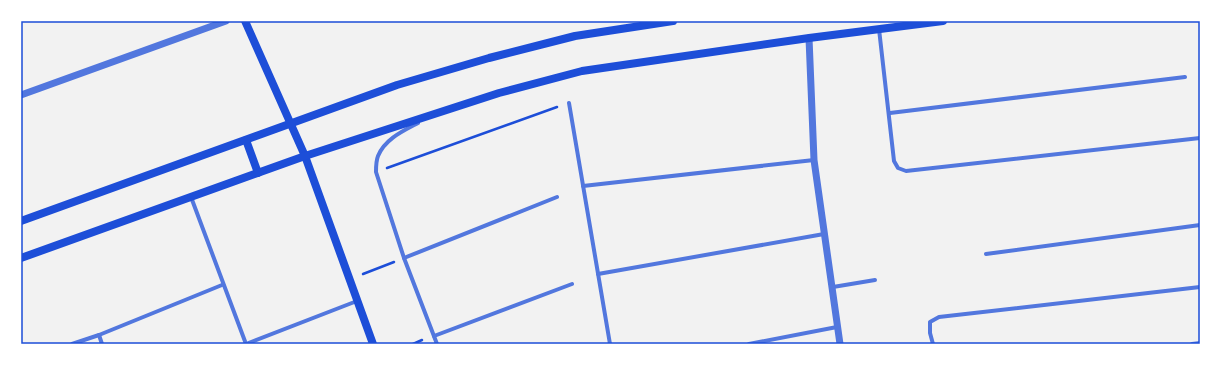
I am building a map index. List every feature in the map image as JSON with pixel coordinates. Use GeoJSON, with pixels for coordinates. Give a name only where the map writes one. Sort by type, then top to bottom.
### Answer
{"type":"FeatureCollection","features":[{"type":"Feature","properties":{"kind":"main road"},"geometry":{"type":"LineString","coordinates":[[245,21],[305,156],[373,344]]}},
{"type":"Feature","properties":{"kind":"main road"},"geometry":{"type":"LineString","coordinates":[[21,221],[397,85],[489,58],[575,36],[673,21]]}},
{"type":"Feature","properties":{"kind":"main road"},"geometry":{"type":"LineString","coordinates":[[21,258],[305,156],[459,105],[582,71],[809,38],[943,21]]}},
{"type":"Feature","properties":{"kind":"main road"},"geometry":{"type":"LineString","coordinates":[[246,140],[258,173]]}},
{"type":"Feature","properties":{"kind":"street"},"geometry":{"type":"LineString","coordinates":[[21,95],[226,21]]}},
{"type":"Feature","properties":{"kind":"street"},"geometry":{"type":"LineString","coordinates":[[879,29],[890,113],[894,161],[898,168],[906,171],[1200,138]]}},
{"type":"Feature","properties":{"kind":"street"},"geometry":{"type":"LineString","coordinates":[[809,38],[814,160],[840,344]]}},
{"type":"Feature","properties":{"kind":"street"},"geometry":{"type":"LineString","coordinates":[[890,113],[1185,77]]}},
{"type":"Feature","properties":{"kind":"street"},"geometry":{"type":"LineString","coordinates":[[569,103],[610,344]]}},
{"type":"Feature","properties":{"kind":"street"},"geometry":{"type":"LineString","coordinates":[[437,344],[404,258],[376,172],[377,158],[385,144],[401,132],[459,105]]}},
{"type":"Feature","properties":{"kind":"street"},"geometry":{"type":"LineString","coordinates":[[583,186],[814,160]]}},
{"type":"Feature","properties":{"kind":"street"},"geometry":{"type":"LineString","coordinates":[[404,258],[557,196]]}},
{"type":"Feature","properties":{"kind":"street"},"geometry":{"type":"LineString","coordinates":[[191,197],[222,284],[246,344],[357,301]]}},
{"type":"Feature","properties":{"kind":"street"},"geometry":{"type":"LineString","coordinates":[[986,254],[1200,225]]}},
{"type":"Feature","properties":{"kind":"street"},"geometry":{"type":"LineString","coordinates":[[598,274],[824,234]]}},
{"type":"Feature","properties":{"kind":"street"},"geometry":{"type":"LineString","coordinates":[[832,287],[875,280]]}},
{"type":"Feature","properties":{"kind":"street"},"geometry":{"type":"LineString","coordinates":[[72,344],[222,284]]}},
{"type":"Feature","properties":{"kind":"street"},"geometry":{"type":"LineString","coordinates":[[434,336],[572,284]]}},
{"type":"Feature","properties":{"kind":"street"},"geometry":{"type":"LineString","coordinates":[[933,344],[930,333],[930,322],[939,317],[1200,287]]}},
{"type":"Feature","properties":{"kind":"street"},"geometry":{"type":"LineString","coordinates":[[749,344],[837,327]]}},
{"type":"Feature","properties":{"kind":"street"},"geometry":{"type":"LineString","coordinates":[[99,334],[102,344]]}},
{"type":"Feature","properties":{"kind":"street"},"geometry":{"type":"LineString","coordinates":[[1192,344],[1200,343]]}},
{"type":"Feature","properties":{"kind":"path"},"geometry":{"type":"LineString","coordinates":[[376,172],[569,103]]}},
{"type":"Feature","properties":{"kind":"path"},"geometry":{"type":"LineString","coordinates":[[350,280],[404,258]]}}]}
